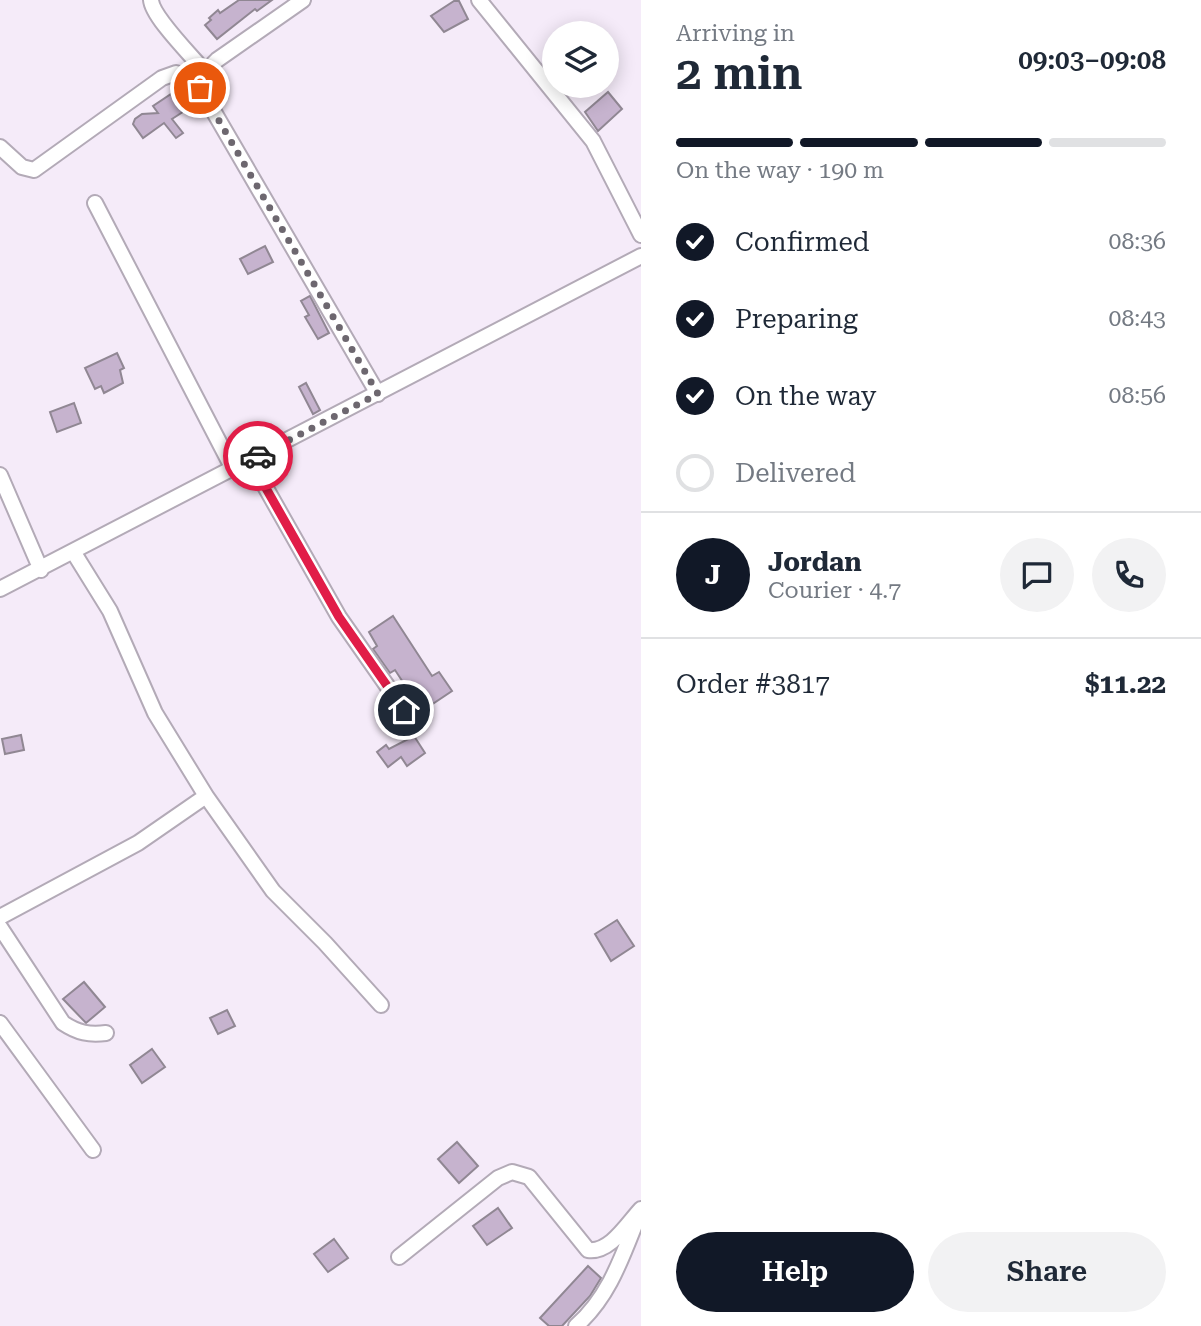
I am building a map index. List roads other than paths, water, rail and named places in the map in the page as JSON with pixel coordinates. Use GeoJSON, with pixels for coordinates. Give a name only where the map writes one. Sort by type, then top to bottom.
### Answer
{"type":"FeatureCollection","features":[{"type":"Feature","properties":{"kind":"street"},"geometry":{"type":"LineString","coordinates":[[151,0],[158,16],[203,77],[204,99],[378,394]]}},
{"type":"Feature","properties":{"kind":"street"},"geometry":{"type":"LineString","coordinates":[[203,77],[217,60],[303,0]]}},
{"type":"Feature","properties":{"kind":"street"},"geometry":{"type":"LineString","coordinates":[[479,0],[593,141],[641,235]]}},
{"type":"Feature","properties":{"kind":"street"},"geometry":{"type":"LineString","coordinates":[[0,147],[22,167],[34,170],[162,78],[176,73],[203,77]]}},
{"type":"Feature","properties":{"kind":"street"},"geometry":{"type":"LineString","coordinates":[[95,203],[233,469]]}},
{"type":"Feature","properties":{"kind":"street"},"geometry":{"type":"LineString","coordinates":[[0,589],[74,553],[641,256]]}},
{"type":"Feature","properties":{"kind":"street"},"geometry":{"type":"LineString","coordinates":[[250,460],[339,617],[404,710]]}},
{"type":"Feature","properties":{"kind":"street"},"geometry":{"type":"LineString","coordinates":[[0,475],[41,570]]}},
{"type":"Feature","properties":{"kind":"street"},"geometry":{"type":"LineString","coordinates":[[74,553],[110,611],[155,713],[206,796],[273,891],[381,1005]]}},
{"type":"Feature","properties":{"kind":"street"},"geometry":{"type":"LineString","coordinates":[[0,917],[138,844],[206,796]]}},
{"type":"Feature","properties":{"kind":"street"},"geometry":{"type":"LineString","coordinates":[[0,926],[63,1023],[75,1031],[90,1035],[106,1033]]}},
{"type":"Feature","properties":{"kind":"street"},"geometry":{"type":"LineString","coordinates":[[0,1023],[93,1150]]}},
{"type":"Feature","properties":{"kind":"street"},"geometry":{"type":"LineString","coordinates":[[399,1258],[498,1178],[512,1172],[529,1177],[587,1250],[597,1251],[606,1247],[641,1209]]}},
{"type":"Feature","properties":{"kind":"street"},"geometry":{"type":"LineString","coordinates":[[576,1326],[601,1299],[612,1281],[641,1209]]}}]}
